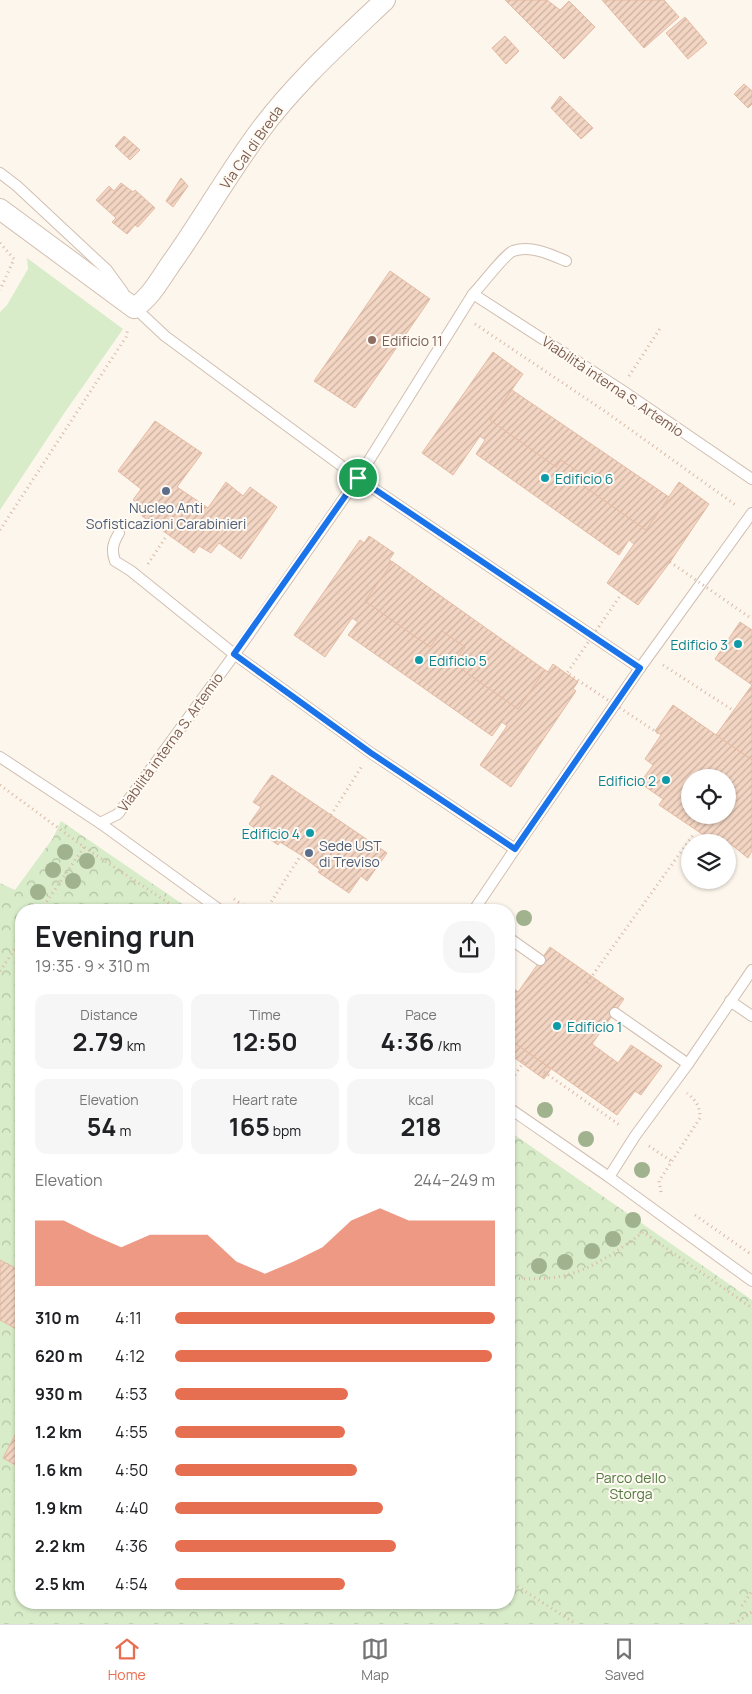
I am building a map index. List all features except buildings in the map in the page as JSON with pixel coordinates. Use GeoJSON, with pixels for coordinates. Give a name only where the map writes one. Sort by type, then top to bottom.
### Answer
{"type":"FeatureCollection","features":[{"type":"Feature","properties":{"kind":"street","name":"Via Cal di Breda"},"geometry":{"type":"LineString","coordinates":[[134,308],[145,301],[265,125],[290,94],[342,40],[385,0]]}},
{"type":"Feature","properties":{"kind":"street"},"geometry":{"type":"LineString","coordinates":[[0,209],[134,308]]}},
{"type":"Feature","properties":{"kind":"lane"},"geometry":{"type":"LineString","coordinates":[[0,172],[107,270],[134,308],[165,336],[358,478],[640,668]]}},
{"type":"Feature","properties":{"kind":"lane","name":"Viabilità interna S. Artemio"},"geometry":{"type":"LineString","coordinates":[[100,823],[118,814],[234,654],[358,478],[473,294],[511,252],[525,249],[545,252],[566,261]]}},
{"type":"Feature","properties":{"kind":"lane","name":"Viabilità interna S. Artemio"},"geometry":{"type":"LineString","coordinates":[[473,294],[620,389],[752,479]]}},
{"type":"Feature","properties":{"kind":"lane"},"geometry":{"type":"LineString","coordinates":[[478,904],[640,668],[751,514]]}},
{"type":"Feature","properties":{"kind":"lane"},"geometry":{"type":"LineString","coordinates":[[119,533],[113,542],[112,554],[115,561],[131,570],[234,654],[371,753],[515,849]]}},
{"type":"Feature","properties":{"kind":"lane"},"geometry":{"type":"LineString","coordinates":[[0,757],[100,823],[212,904]]}},
{"type":"Feature","properties":{"kind":"lane"},"geometry":{"type":"LineString","coordinates":[[515,942],[540,960]]}},
{"type":"Feature","properties":{"kind":"lane"},"geometry":{"type":"LineString","coordinates":[[609,1177],[635,1136],[688,1064],[752,970]]}},
{"type":"Feature","properties":{"kind":"lane"},"geometry":{"type":"LineString","coordinates":[[730,1001],[752,1016]]}},
{"type":"Feature","properties":{"kind":"lane"},"geometry":{"type":"LineString","coordinates":[[615,1013],[688,1064]]}},
{"type":"Feature","properties":{"kind":"lane"},"geometry":{"type":"LineString","coordinates":[[515,1112],[609,1177],[752,1282]]}},
{"type":"Feature","properties":{"kind":"path"},"geometry":{"type":"LineString","coordinates":[[0,243],[14,259],[0,290]]}},
{"type":"Feature","properties":{"kind":"path"},"geometry":{"type":"LineString","coordinates":[[0,530],[126,337],[134,308]]}},
{"type":"Feature","properties":{"kind":"path"},"geometry":{"type":"LineString","coordinates":[[460,314],[606,412],[751,514]]}},
{"type":"Feature","properties":{"kind":"path"},"geometry":{"type":"LineString","coordinates":[[606,412],[661,326]]}},
{"type":"Feature","properties":{"kind":"path"},"geometry":{"type":"LineString","coordinates":[[670,562],[752,619]]}},
{"type":"Feature","properties":{"kind":"path"},"geometry":{"type":"LineString","coordinates":[[622,593],[567,673],[661,735]]}},
{"type":"Feature","properties":{"kind":"path"},"geometry":{"type":"LineString","coordinates":[[649,656],[734,711]]}},
{"type":"Feature","properties":{"kind":"path"},"geometry":{"type":"LineString","coordinates":[[331,815],[371,753]]}},
{"type":"Feature","properties":{"kind":"path"},"geometry":{"type":"LineString","coordinates":[[0,785],[84,847],[170,904]]}},
{"type":"Feature","properties":{"kind":"path"},"geometry":{"type":"LineString","coordinates":[[591,976],[695,830]]}},
{"type":"Feature","properties":{"kind":"path"},"geometry":{"type":"LineString","coordinates":[[45,904],[84,847]]}},
{"type":"Feature","properties":{"kind":"path"},"geometry":{"type":"LineString","coordinates":[[587,982],[681,852]]}},
{"type":"Feature","properties":{"kind":"path"},"geometry":{"type":"LineString","coordinates":[[270,904],[301,856]]}},
{"type":"Feature","properties":{"kind":"path"},"geometry":{"type":"LineString","coordinates":[[0,971],[15,949]]}},
{"type":"Feature","properties":{"kind":"path"},"geometry":{"type":"LineString","coordinates":[[515,1075],[526,1059]]}},
{"type":"Feature","properties":{"kind":"path"},"geometry":{"type":"LineString","coordinates":[[544,1072],[671,1161]]}},
{"type":"Feature","properties":{"kind":"path"},"geometry":{"type":"LineString","coordinates":[[668,1196],[660,1191],[659,1181],[700,1118],[700,1107],[694,1099],[683,1091]]}},
{"type":"Feature","properties":{"kind":"path"},"geometry":{"type":"LineString","coordinates":[[691,1212],[752,1255]]}},
{"type":"Feature","properties":{"kind":"path"},"geometry":{"type":"LineString","coordinates":[[515,1278],[540,1278],[570,1274],[623,1248],[643,1232],[752,1308]]}},
{"type":"Feature","properties":{"kind":"path"},"geometry":{"type":"LineString","coordinates":[[515,1585],[576,1624]]}},
{"type":"Feature","properties":{"kind":"path"},"geometry":{"type":"LineString","coordinates":[[742,1606],[752,1591]]}},
{"type":"Feature","properties":{"kind":"path"},"geometry":{"type":"LineString","coordinates":[[734,1624],[752,1612]]}},
{"type":"Feature","properties":{"kind":"green space"},"geometry":{"type":"Polygon","coordinates":[[[27,258],[123,329],[0,510],[0,312],[7,305],[28,269],[27,258]]]}},
{"type":"Feature","properties":{"kind":"green space","name":"Parco dello Storga"},"geometry":{"type":"Polygon","coordinates":[[[61,821],[182,904],[15,904],[15,1609],[515,1609],[515,1135],[752,1300],[752,1624],[0,1624],[0,883],[15,890],[53,838],[61,821]]]}},
{"type":"Feature","properties":{"kind":"place","name":"Edificio 11"},"geometry":{"type":"Point","coordinates":[372,340]}},
{"type":"Feature","properties":{"kind":"place","name":"Edificio 6"},"geometry":{"type":"Point","coordinates":[545,478]}},
{"type":"Feature","properties":{"kind":"place","name":"Nucleo Anti Sofisticazioni Carabinieri"},"geometry":{"type":"Point","coordinates":[166,491]}},
{"type":"Feature","properties":{"kind":"place","name":"Edificio 3"},"geometry":{"type":"Point","coordinates":[738,644]}},
{"type":"Feature","properties":{"kind":"place","name":"Edificio 5"},"geometry":{"type":"Point","coordinates":[419,660]}},
{"type":"Feature","properties":{"kind":"place","name":"Edificio 2"},"geometry":{"type":"Point","coordinates":[666,780]}},
{"type":"Feature","properties":{"kind":"place","name":"Edificio 4"},"geometry":{"type":"Point","coordinates":[310,833]}},
{"type":"Feature","properties":{"kind":"place","name":"Sede UST di Treviso"},"geometry":{"type":"Point","coordinates":[309,853]}},
{"type":"Feature","properties":{"kind":"place","name":"Edificio 1"},"geometry":{"type":"Point","coordinates":[557,1026]}},
{"type":"Feature","properties":{"kind":"route"},"geometry":{"type":"LineString","coordinates":[[358,478],[640,668],[515,849],[371,753],[234,654],[358,478]]}}]}
